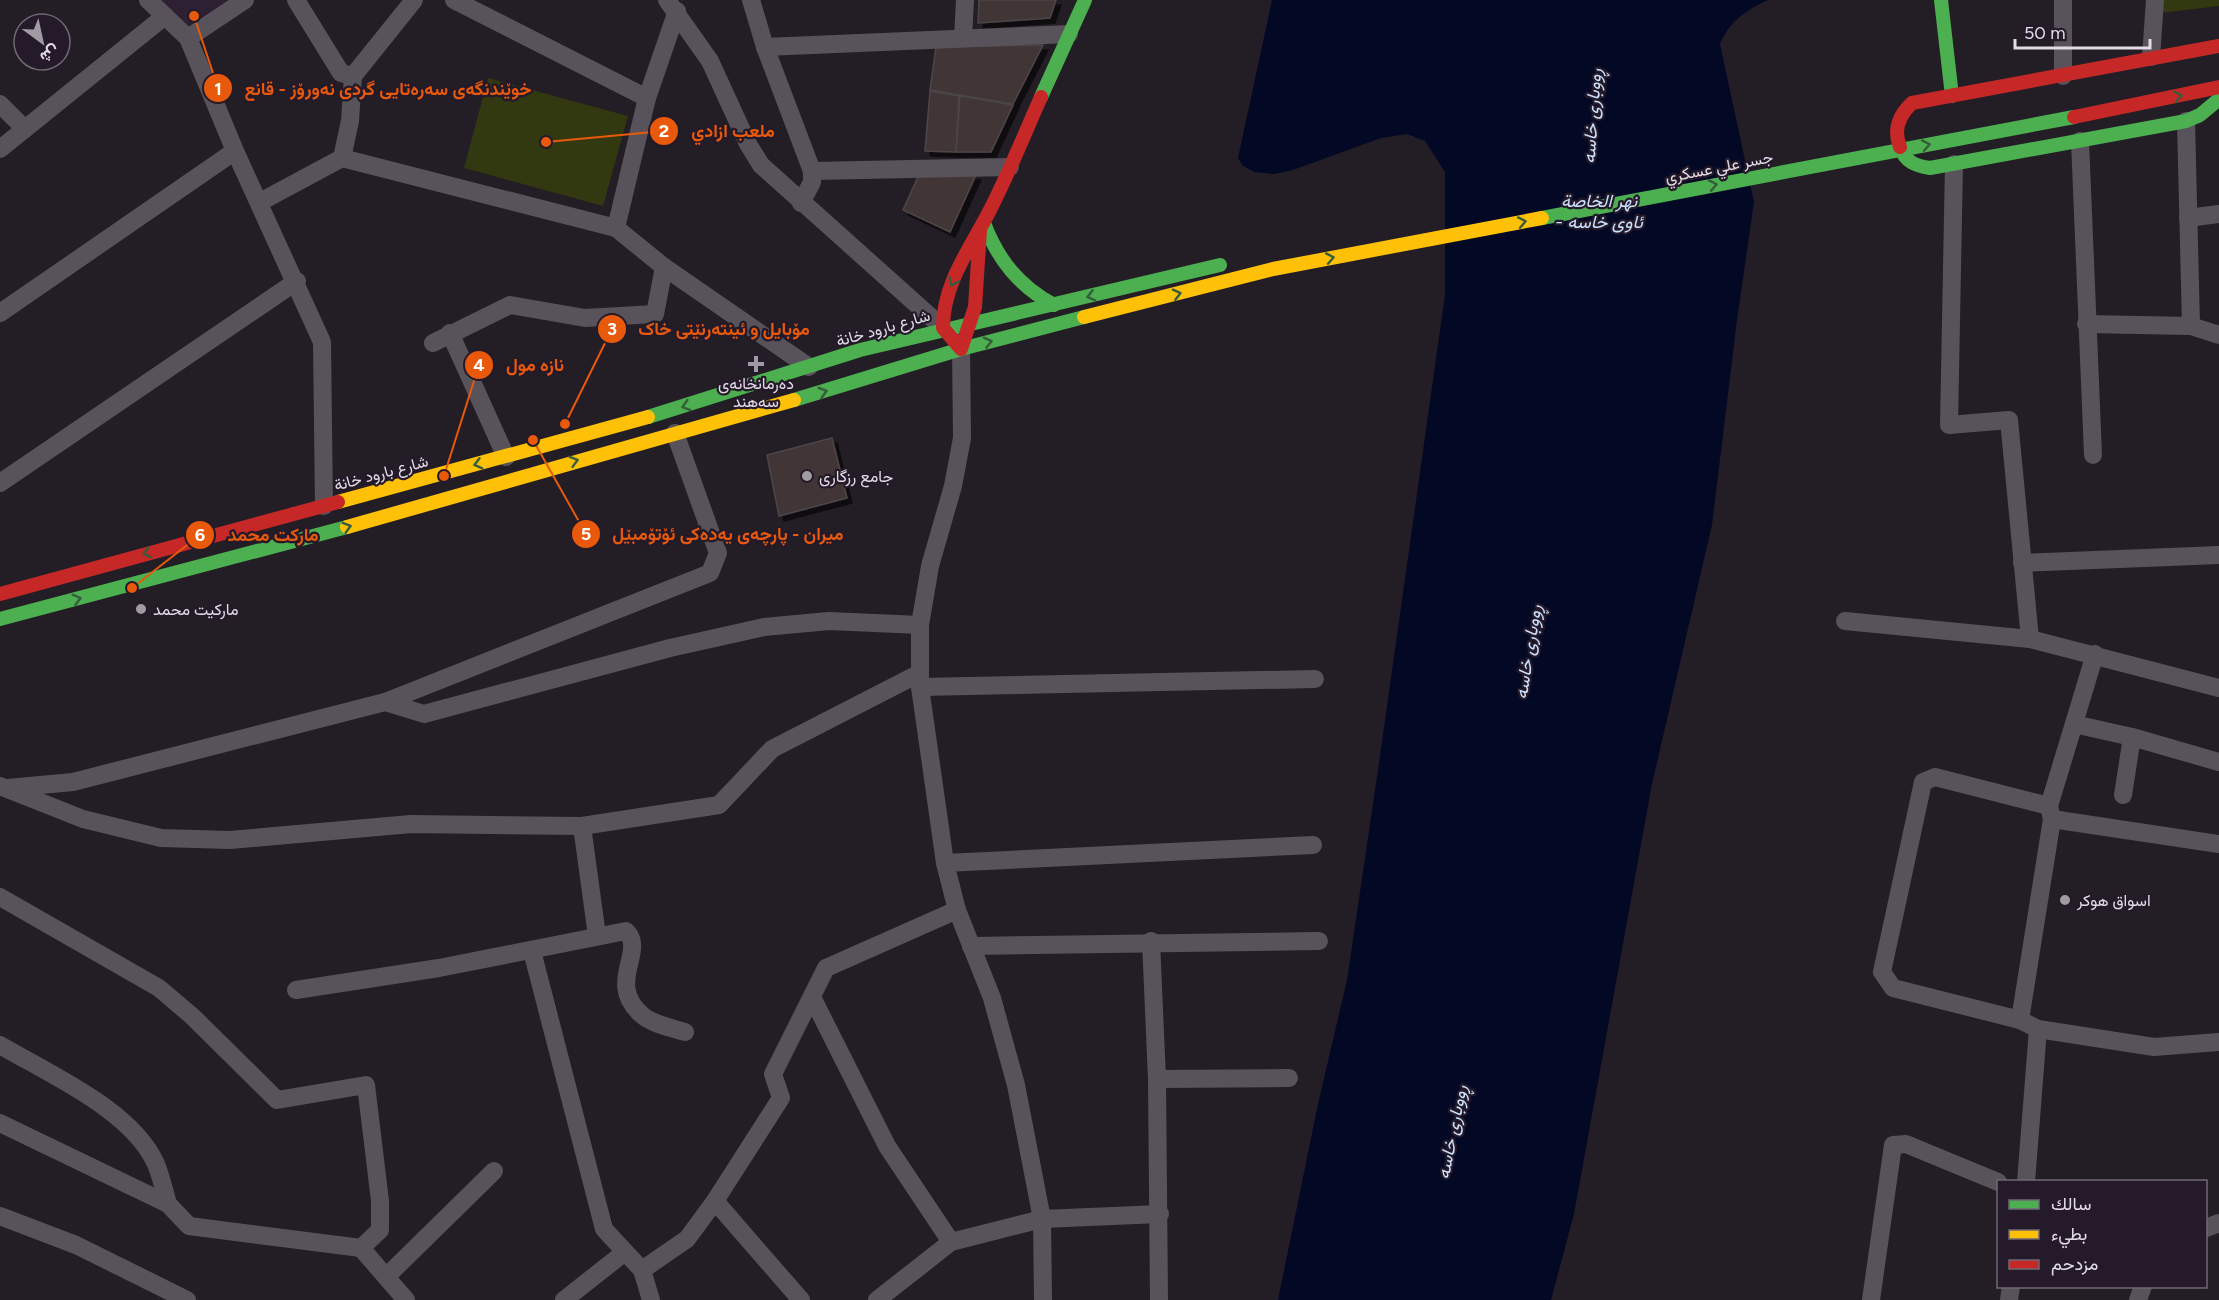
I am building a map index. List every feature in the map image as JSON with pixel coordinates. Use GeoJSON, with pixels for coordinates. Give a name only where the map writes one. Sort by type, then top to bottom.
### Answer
{"type":"FeatureCollection","features":[{"type":"Feature","properties":{"kind":"main road"},"geometry":{"type":"LineString","coordinates":[[982,227],[972,323],[961,349],[943,328],[943,309],[950,289],[982,227],[1085,0]]}},
{"type":"Feature","properties":{"kind":"main road"},"geometry":{"type":"LineString","coordinates":[[1941,0],[1952,96]]}},
{"type":"Feature","properties":{"kind":"main road"},"geometry":{"type":"LineString","coordinates":[[2219,46],[1912,103],[1899,115],[1897,123],[1902,154],[1913,166],[1921,168],[1954,164],[2186,121],[2200,115],[2219,99]]}},
{"type":"Feature","properties":{"kind":"main road"},"geometry":{"type":"LineString","coordinates":[[2099,97],[2198,77]]}},
{"type":"Feature","properties":{"kind":"main road","name":"جسر علي عسكري"},"geometry":{"type":"LineString","coordinates":[[868,378],[961,349],[1273,269],[2136,105],[2219,87]]}},
{"type":"Feature","properties":{"kind":"main road"},"geometry":{"type":"LineString","coordinates":[[1877,139],[1912,132]]}},
{"type":"Feature","properties":{"kind":"main road"},"geometry":{"type":"LineString","coordinates":[[982,227],[1009,272],[1029,291],[1054,305]]}},
{"type":"Feature","properties":{"kind":"main road","name":"شارع بارود خانة"},"geometry":{"type":"LineString","coordinates":[[0,594],[676,409],[860,350],[943,328],[1054,305],[1236,261]]}},
{"type":"Feature","properties":{"kind":"main road"},"geometry":{"type":"LineString","coordinates":[[0,619],[324,533],[868,378],[860,350]]}},
{"type":"Feature","properties":{"kind":"main road"},"geometry":{"type":"LineString","coordinates":[[38,582],[40,609]]}},
{"type":"Feature","properties":{"kind":"street"},"geometry":{"type":"LineString","coordinates":[[148,0],[188,38],[235,151],[297,281],[322,342],[324,506]]}},
{"type":"Feature","properties":{"kind":"street"},"geometry":{"type":"LineString","coordinates":[[188,38],[245,0]]}},
{"type":"Feature","properties":{"kind":"street"},"geometry":{"type":"LineString","coordinates":[[296,0],[341,73],[353,76]]}},
{"type":"Feature","properties":{"kind":"street"},"geometry":{"type":"LineString","coordinates":[[342,158],[350,121],[353,76],[414,0]]}},
{"type":"Feature","properties":{"kind":"street"},"geometry":{"type":"LineString","coordinates":[[454,0],[647,98]]}},
{"type":"Feature","properties":{"kind":"street"},"geometry":{"type":"LineString","coordinates":[[751,0],[765,47],[812,171],[811,186],[801,203]]}},
{"type":"Feature","properties":{"kind":"street"},"geometry":{"type":"LineString","coordinates":[[963,38],[965,0]]}},
{"type":"Feature","properties":{"kind":"street"},"geometry":{"type":"LineString","coordinates":[[2063,0],[2063,76]]}},
{"type":"Feature","properties":{"kind":"street"},"geometry":{"type":"LineString","coordinates":[[2151,57],[2155,0]]}},
{"type":"Feature","properties":{"kind":"street"},"geometry":{"type":"LineString","coordinates":[[616,228],[672,6]]}},
{"type":"Feature","properties":{"kind":"street"},"geometry":{"type":"LineString","coordinates":[[672,6],[721,82],[754,154],[767,171],[943,328]]}},
{"type":"Feature","properties":{"kind":"street"},"geometry":{"type":"LineString","coordinates":[[0,148],[165,16]]}},
{"type":"Feature","properties":{"kind":"street"},"geometry":{"type":"LineString","coordinates":[[765,47],[1069,34]]}},
{"type":"Feature","properties":{"kind":"street"},"geometry":{"type":"LineString","coordinates":[[0,104],[24,129]]}},
{"type":"Feature","properties":{"kind":"street"},"geometry":{"type":"LineString","coordinates":[[2186,121],[2191,326]]}},
{"type":"Feature","properties":{"kind":"street"},"geometry":{"type":"LineString","coordinates":[[2080,141],[2093,456]]}},
{"type":"Feature","properties":{"kind":"street"},"geometry":{"type":"LineString","coordinates":[[0,313],[235,151]]}},
{"type":"Feature","properties":{"kind":"street"},"geometry":{"type":"LineString","coordinates":[[260,202],[342,158],[616,228],[664,267],[809,367]]}},
{"type":"Feature","properties":{"kind":"street"},"geometry":{"type":"LineString","coordinates":[[1954,164],[1949,425],[2009,420],[2030,639]]}},
{"type":"Feature","properties":{"kind":"street"},"geometry":{"type":"LineString","coordinates":[[812,171],[1010,167]]}},
{"type":"Feature","properties":{"kind":"street"},"geometry":{"type":"LineString","coordinates":[[2188,218],[2219,214]]}},
{"type":"Feature","properties":{"kind":"street"},"geometry":{"type":"LineString","coordinates":[[433,343],[510,305],[585,318],[655,314],[664,267]]}},
{"type":"Feature","properties":{"kind":"street"},"geometry":{"type":"LineString","coordinates":[[0,483],[297,281]]}},
{"type":"Feature","properties":{"kind":"street"},"geometry":{"type":"LineString","coordinates":[[2086,324],[2191,326],[2219,335]]}},
{"type":"Feature","properties":{"kind":"street"},"geometry":{"type":"LineString","coordinates":[[450,333],[506,457]]}},
{"type":"Feature","properties":{"kind":"street"},"geometry":{"type":"LineString","coordinates":[[961,349],[963,413],[958,463],[930,566],[921,625],[920,680],[945,863],[957,910],[1002,1033],[1016,1085],[1042,1219],[1043,1300]]}},
{"type":"Feature","properties":{"kind":"street"},"geometry":{"type":"LineString","coordinates":[[2,787],[73,782],[385,702],[710,573],[718,553],[675,433]]}},
{"type":"Feature","properties":{"kind":"street"},"geometry":{"type":"LineString","coordinates":[[2022,563],[2219,555]]}},
{"type":"Feature","properties":{"kind":"street"},"geometry":{"type":"LineString","coordinates":[[385,702],[424,714],[690,643],[785,624],[829,621],[921,625]]}},
{"type":"Feature","properties":{"kind":"street"},"geometry":{"type":"LineString","coordinates":[[1845,621],[2030,639],[2219,688]]}},
{"type":"Feature","properties":{"kind":"street"},"geometry":{"type":"LineString","coordinates":[[2020,1020],[2051,813],[2095,654]]}},
{"type":"Feature","properties":{"kind":"street"},"geometry":{"type":"LineString","coordinates":[[2,787],[94,822],[161,838],[194,841],[411,824],[582,826],[719,805],[772,750],[920,680],[1315,679]]}},
{"type":"Feature","properties":{"kind":"street"},"geometry":{"type":"LineString","coordinates":[[2074,724],[2132,737],[2219,762]]}},
{"type":"Feature","properties":{"kind":"street"},"geometry":{"type":"LineString","coordinates":[[2124,795],[2132,737]]}},
{"type":"Feature","properties":{"kind":"street"},"geometry":{"type":"LineString","coordinates":[[2219,844],[2051,813],[1935,777],[1923,782],[1882,972],[1893,988],[2020,1020],[2038,1029],[2154,1047],[2219,1042]]}},
{"type":"Feature","properties":{"kind":"street"},"geometry":{"type":"LineString","coordinates":[[582,826],[597,936]]}},
{"type":"Feature","properties":{"kind":"street"},"geometry":{"type":"LineString","coordinates":[[945,863],[1313,845]]}},
{"type":"Feature","properties":{"kind":"street"},"geometry":{"type":"LineString","coordinates":[[0,897],[159,988],[192,1016],[277,1100],[366,1085],[381,1218],[376,1236],[361,1248]]}},
{"type":"Feature","properties":{"kind":"street"},"geometry":{"type":"LineString","coordinates":[[642,1270],[687,1239],[715,1201],[781,1098],[773,1074],[826,968],[957,910]]}},
{"type":"Feature","properties":{"kind":"street"},"geometry":{"type":"LineString","coordinates":[[296,990],[532,951],[626,931],[632,937],[633,946],[624,981],[629,999],[643,1016],[685,1032]]}},
{"type":"Feature","properties":{"kind":"street"},"geometry":{"type":"LineString","coordinates":[[971,946],[1150,941],[1319,941]]}},
{"type":"Feature","properties":{"kind":"street"},"geometry":{"type":"LineString","coordinates":[[1150,941],[1157,1079],[1159,1300]]}},
{"type":"Feature","properties":{"kind":"street"},"geometry":{"type":"LineString","coordinates":[[532,951],[604,1229],[642,1270],[651,1300]]}},
{"type":"Feature","properties":{"kind":"street"},"geometry":{"type":"LineString","coordinates":[[812,997],[887,1146],[951,1242]]}},
{"type":"Feature","properties":{"kind":"street"},"geometry":{"type":"LineString","coordinates":[[2026,1180],[2038,1029]]}},
{"type":"Feature","properties":{"kind":"street"},"geometry":{"type":"LineString","coordinates":[[0,1045],[78,1089],[120,1119],[155,1162],[168,1204]]}},
{"type":"Feature","properties":{"kind":"street"},"geometry":{"type":"LineString","coordinates":[[1157,1079],[1289,1078]]}},
{"type":"Feature","properties":{"kind":"street"},"geometry":{"type":"LineString","coordinates":[[0,1123],[168,1204],[189,1226],[361,1248],[406,1300]]}},
{"type":"Feature","properties":{"kind":"street"},"geometry":{"type":"LineString","coordinates":[[1871,1300],[1893,1145],[1906,1144],[1997,1182]]}},
{"type":"Feature","properties":{"kind":"street"},"geometry":{"type":"LineString","coordinates":[[386,1277],[494,1171]]}},
{"type":"Feature","properties":{"kind":"street"},"geometry":{"type":"LineString","coordinates":[[715,1201],[801,1300]]}},
{"type":"Feature","properties":{"kind":"street"},"geometry":{"type":"LineString","coordinates":[[877,1300],[951,1242],[1042,1219],[1160,1214]]}},
{"type":"Feature","properties":{"kind":"street"},"geometry":{"type":"LineString","coordinates":[[0,1216],[86,1249],[185,1300]]}},
{"type":"Feature","properties":{"kind":"street"},"geometry":{"type":"LineString","coordinates":[[564,1300],[625,1252]]}},
{"type":"Feature","properties":{"kind":"shaded area"},"geometry":{"type":"Polygon","coordinates":[[[160,0],[234,0],[192,32],[160,0]]]}},
{"type":"Feature","properties":{"kind":"green space"},"geometry":{"type":"Polygon","coordinates":[[[2162,0],[2219,0],[2219,6],[2160,13],[2162,0]]]}},
{"type":"Feature","properties":{"kind":"green space"},"geometry":{"type":"Polygon","coordinates":[[[488,78],[628,116],[603,206],[464,168],[488,78]]]}},
{"type":"Feature","properties":{"kind":"water","name":"نهر الخاصة - ئاوی خاسە"},"geometry":{"type":"Polygon","coordinates":[[[1272,0],[1768,0],[1752,8],[1733,23],[1720,44],[1754,202],[1712,525],[1652,784],[1574,1214],[1551,1300],[1278,1300],[1318,1104],[1347,980],[1445,295],[1445,172],[1425,141],[1407,134],[1381,138],[1293,170],[1274,174],[1254,172],[1242,165],[1238,158],[1272,0]]]}},
{"type":"Feature","properties":{"kind":"building"},"geometry":{"type":"Polygon","coordinates":[[[979,0],[1056,0],[1050,18],[978,23],[979,0]]]}},
{"type":"Feature","properties":{"kind":"building"},"geometry":{"type":"Polygon","coordinates":[[[1043,45],[1013,104],[930,90],[936,47],[1043,45]]]}},
{"type":"Feature","properties":{"kind":"building"},"geometry":{"type":"Polygon","coordinates":[[[930,91],[959,96],[956,152],[925,151],[930,91]]]}},
{"type":"Feature","properties":{"kind":"building"},"geometry":{"type":"Polygon","coordinates":[[[960,96],[1013,105],[991,152],[956,152],[960,96]]]}},
{"type":"Feature","properties":{"kind":"building"},"geometry":{"type":"Polygon","coordinates":[[[921,170],[976,175],[950,232],[903,210],[921,170]]]}},
{"type":"Feature","properties":{"kind":"building","name":"جامع رزگاری"},"geometry":{"type":"Polygon","coordinates":[[[832,438],[847,498],[779,516],[767,455],[832,438]]]}},
{"type":"Feature","properties":{"kind":"traffic: fast"},"geometry":{"type":"LineString","coordinates":[[1041,97],[1085,0]]}},
{"type":"Feature","properties":{"kind":"traffic: fast"},"geometry":{"type":"LineString","coordinates":[[1941,0],[1952,96]]}},
{"type":"Feature","properties":{"kind":"traffic: fast"},"geometry":{"type":"LineString","coordinates":[[1900,147],[1912,162],[1930,168],[2186,121],[2200,115],[2219,99]]}},
{"type":"Feature","properties":{"kind":"traffic: fast"},"geometry":{"type":"LineString","coordinates":[[1542,218],[2074,117]]}},
{"type":"Feature","properties":{"kind":"traffic: fast"},"geometry":{"type":"LineString","coordinates":[[984,223],[996,249],[1011,271],[1030,289],[1054,305]]}},
{"type":"Feature","properties":{"kind":"traffic: fast"},"geometry":{"type":"LineString","coordinates":[[648,417],[860,350],[1220,265]]}},
{"type":"Feature","properties":{"kind":"traffic: fast"},"geometry":{"type":"LineString","coordinates":[[794,400],[961,349],[1084,317]]}},
{"type":"Feature","properties":{"kind":"traffic: fast"},"geometry":{"type":"LineString","coordinates":[[0,619],[347,527]]}},
{"type":"Feature","properties":{"kind":"traffic: slow"},"geometry":{"type":"LineString","coordinates":[[1084,317],[1273,269],[1542,218]]}},
{"type":"Feature","properties":{"kind":"traffic: slow"},"geometry":{"type":"LineString","coordinates":[[347,527],[794,400]]}},
{"type":"Feature","properties":{"kind":"traffic: slow"},"geometry":{"type":"LineString","coordinates":[[338,502],[648,417]]}},
{"type":"Feature","properties":{"kind":"traffic: jam"},"geometry":{"type":"LineString","coordinates":[[1900,147],[1897,135],[1898,123],[1912,103],[2219,46]]}},
{"type":"Feature","properties":{"kind":"traffic: jam"},"geometry":{"type":"LineString","coordinates":[[2074,117],[2219,87]]}},
{"type":"Feature","properties":{"kind":"traffic: jam"},"geometry":{"type":"LineString","coordinates":[[980,230],[975,307],[961,349],[943,328],[948,296],[959,267],[1004,182],[1041,97]]}},
{"type":"Feature","properties":{"kind":"traffic: jam"},"geometry":{"type":"LineString","coordinates":[[0,594],[338,502]]}},
{"type":"Feature","properties":{"kind":"place","name":"خوێندنگەی سەرەتایی گردی نەورۆز - قانع"},"geometry":{"type":"Point","coordinates":[194,16]}},
{"type":"Feature","properties":{"kind":"place","name":"ملعب ازادي"},"geometry":{"type":"Point","coordinates":[546,142]}},
{"type":"Feature","properties":{"kind":"place","name":"دەرمانخانەی سەهند"},"geometry":{"type":"Point","coordinates":[756,364]}},
{"type":"Feature","properties":{"kind":"place","name":"مۆبایل و ئینتەرنێتی خاک"},"geometry":{"type":"Point","coordinates":[565,424]}},
{"type":"Feature","properties":{"kind":"place","name":"میران - پارچەی یەدەکی ئۆتۆمبێل"},"geometry":{"type":"Point","coordinates":[533,440]}},
{"type":"Feature","properties":{"kind":"place","name":"نازه مول"},"geometry":{"type":"Point","coordinates":[444,476]}},
{"type":"Feature","properties":{"kind":"place","name":"جامع رزگاری"},"geometry":{"type":"Point","coordinates":[807,476]}},
{"type":"Feature","properties":{"kind":"place","name":"ماركت محمد"},"geometry":{"type":"Point","coordinates":[132,588]}},
{"type":"Feature","properties":{"kind":"place","name":"ماركيت محمد"},"geometry":{"type":"Point","coordinates":[141,609]}},
{"type":"Feature","properties":{"kind":"place","name":"اسواق هوكر"},"geometry":{"type":"Point","coordinates":[2065,900]}},
{"type":"Feature","properties":{"kind":"water label","name":"ڕووباری خاسە"},"geometry":{"type":"Point","coordinates":[1592,116]}},
{"type":"Feature","properties":{"kind":"water label","name":"ڕووباری خاسە"},"geometry":{"type":"Point","coordinates":[1528,652]}},
{"type":"Feature","properties":{"kind":"water label","name":"ڕووباری خاسە"},"geometry":{"type":"Point","coordinates":[1452,1132]}}]}
